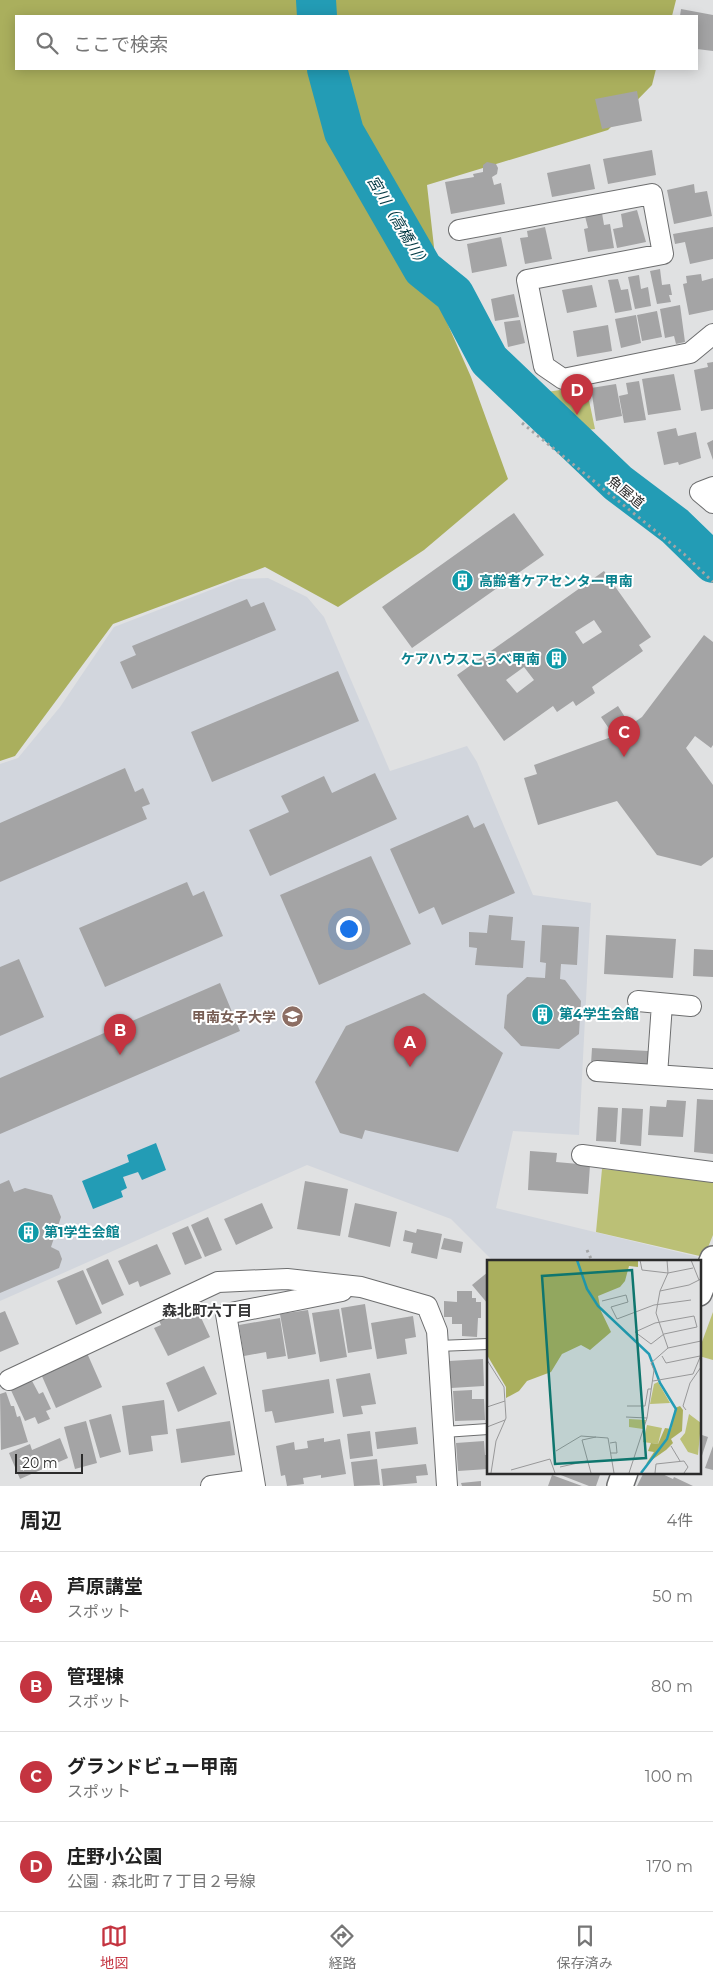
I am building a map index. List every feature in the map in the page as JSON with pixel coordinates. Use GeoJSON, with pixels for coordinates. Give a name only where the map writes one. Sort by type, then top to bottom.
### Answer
{"type":"FeatureCollection","features":[{"type":"Feature","properties":{"kind":"street"},"geometry":{"type":"LineString","coordinates":[[459,230],[652,194],[663,254],[527,280],[544,366],[563,379],[690,354],[713,334]]}},
{"type":"Feature","properties":{"kind":"street"},"geometry":{"type":"LineString","coordinates":[[713,488],[700,492],[713,503]]}},
{"type":"Feature","properties":{"kind":"street"},"geometry":{"type":"LineString","coordinates":[[638,1002],[691,1006]]}},
{"type":"Feature","properties":{"kind":"street"},"geometry":{"type":"LineString","coordinates":[[657,1075],[662,1004]]}},
{"type":"Feature","properties":{"kind":"street"},"geometry":{"type":"LineString","coordinates":[[597,1071],[713,1079]]}},
{"type":"Feature","properties":{"kind":"street"},"geometry":{"type":"LineString","coordinates":[[582,1155],[713,1172]]}},
{"type":"Feature","properties":{"kind":"street"},"geometry":{"type":"LineString","coordinates":[[700,1291],[713,1259]]}},
{"type":"Feature","properties":{"kind":"street"},"geometry":{"type":"LineString","coordinates":[[9,1380],[218,1282],[287,1279],[361,1287],[427,1306],[437,1331],[448,1486]]}},
{"type":"Feature","properties":{"kind":"street"},"geometry":{"type":"LineString","coordinates":[[211,1486],[254,1483],[226,1314],[361,1287]]}},
{"type":"Feature","properties":{"kind":"street"},"geometry":{"type":"LineString","coordinates":[[620,1486],[625,1474]]}},
{"type":"Feature","properties":{"kind":"lane"},"geometry":{"type":"LineString","coordinates":[[438,1346],[487,1344]]}},
{"type":"Feature","properties":{"kind":"lane"},"geometry":{"type":"LineString","coordinates":[[444,1432],[487,1429]]}},
{"type":"Feature","properties":{"kind":"path","name":"魚屋道"},"geometry":{"type":"LineString","coordinates":[[522,422],[684,554],[713,582]]}},
{"type":"Feature","properties":{"kind":"path"},"geometry":{"type":"LineString","coordinates":[[587,1250],[592,1260]]}},
{"type":"Feature","properties":{"kind":"shaded area","name":"甲南女子大学"},"geometry":{"type":"Polygon","coordinates":[[[268,578],[307,597],[324,617],[390,771],[467,746],[477,762],[533,895],[591,903],[579,1135],[513,1131],[496,1208],[698,1257],[697,1260],[492,1260],[451,1219],[307,1165],[0,1301],[0,764],[18,758],[60,707],[114,627],[239,579],[268,578]]]}},
{"type":"Feature","properties":{"kind":"green space"},"geometry":{"type":"Polygon","coordinates":[[[0,0],[676,0],[672,15],[15,15],[15,70],[656,70],[652,85],[608,130],[427,185],[441,309],[471,377],[508,479],[424,550],[338,607],[265,567],[113,624],[15,756],[0,761],[0,0]]]}},
{"type":"Feature","properties":{"kind":"green space"},"geometry":{"type":"Polygon","coordinates":[[[586,386],[595,429],[579,431],[549,402],[547,392],[586,386]]]}},
{"type":"Feature","properties":{"kind":"green space"},"geometry":{"type":"Polygon","coordinates":[[[602,1169],[713,1179],[713,1235],[704,1257],[596,1232],[602,1169]]]}},
{"type":"Feature","properties":{"kind":"green space"},"geometry":{"type":"Polygon","coordinates":[[[713,1312],[713,1360],[700,1356],[700,1347],[713,1312]]]}},
{"type":"Feature","properties":{"kind":"water"},"geometry":{"type":"Polygon","coordinates":[[[156,1143],[166,1170],[142,1180],[138,1172],[123,1177],[127,1188],[121,1191],[123,1197],[93,1209],[82,1181],[129,1162],[127,1155],[156,1143]]]}},
{"type":"Feature","properties":{"kind":"building"},"geometry":{"type":"Polygon","coordinates":[[[681,9],[713,15],[713,51],[698,49],[698,15],[680,15],[681,9]]]}},
{"type":"Feature","properties":{"kind":"building"},"geometry":{"type":"Polygon","coordinates":[[[637,91],[642,121],[602,129],[595,99],[637,91]]]}},
{"type":"Feature","properties":{"kind":"building"},"geometry":{"type":"Polygon","coordinates":[[[652,150],[656,175],[608,184],[603,159],[652,150]]]}},
{"type":"Feature","properties":{"kind":"building"},"geometry":{"type":"Polygon","coordinates":[[[487,162],[496,164],[498,168],[497,174],[492,177],[494,185],[501,183],[505,204],[451,214],[445,182],[474,177],[473,174],[483,172],[483,165],[487,162]]]}},
{"type":"Feature","properties":{"kind":"building"},"geometry":{"type":"Polygon","coordinates":[[[590,164],[595,189],[552,197],[547,173],[590,164]]]}},
{"type":"Feature","properties":{"kind":"building"},"geometry":{"type":"Polygon","coordinates":[[[694,184],[695,193],[707,191],[712,216],[674,224],[667,190],[694,184]]]}},
{"type":"Feature","properties":{"kind":"building"},"geometry":{"type":"Polygon","coordinates":[[[637,210],[646,242],[617,248],[613,229],[623,227],[621,214],[637,210]]]}},
{"type":"Feature","properties":{"kind":"building"},"geometry":{"type":"Polygon","coordinates":[[[602,213],[604,225],[610,224],[614,248],[588,252],[584,229],[588,228],[585,216],[602,213]]]}},
{"type":"Feature","properties":{"kind":"building"},"geometry":{"type":"Polygon","coordinates":[[[545,227],[552,259],[525,264],[520,238],[528,237],[527,231],[545,227]]]}},
{"type":"Feature","properties":{"kind":"building"},"geometry":{"type":"Polygon","coordinates":[[[713,227],[713,259],[690,264],[685,242],[675,244],[673,234],[713,227]]]}},
{"type":"Feature","properties":{"kind":"building"},"geometry":{"type":"Polygon","coordinates":[[[501,237],[507,266],[472,273],[467,244],[501,237]]]}},
{"type":"Feature","properties":{"kind":"building"},"geometry":{"type":"Polygon","coordinates":[[[660,269],[662,285],[670,284],[672,295],[669,295],[671,302],[657,304],[650,271],[660,269]]]}},
{"type":"Feature","properties":{"kind":"building"},"geometry":{"type":"Polygon","coordinates":[[[701,274],[702,281],[713,278],[713,310],[689,315],[683,284],[687,283],[686,276],[701,274]]]}},
{"type":"Feature","properties":{"kind":"building"},"geometry":{"type":"Polygon","coordinates":[[[639,275],[641,289],[648,287],[651,306],[635,309],[628,277],[639,275]]]}},
{"type":"Feature","properties":{"kind":"building"},"geometry":{"type":"Polygon","coordinates":[[[618,279],[621,290],[628,289],[632,310],[615,313],[608,280],[618,279]]]}},
{"type":"Feature","properties":{"kind":"building"},"geometry":{"type":"Polygon","coordinates":[[[592,285],[597,307],[567,313],[562,290],[592,285]]]}},
{"type":"Feature","properties":{"kind":"building"},"geometry":{"type":"Polygon","coordinates":[[[514,294],[519,317],[495,321],[491,299],[514,294]]]}},
{"type":"Feature","properties":{"kind":"building"},"geometry":{"type":"Polygon","coordinates":[[[680,305],[685,342],[676,344],[674,336],[665,338],[660,309],[680,305]]]}},
{"type":"Feature","properties":{"kind":"building"},"geometry":{"type":"Polygon","coordinates":[[[657,311],[662,337],[642,341],[637,315],[657,311]]]}},
{"type":"Feature","properties":{"kind":"building"},"geometry":{"type":"Polygon","coordinates":[[[636,315],[641,343],[621,348],[615,319],[636,315]]]}},
{"type":"Feature","properties":{"kind":"building"},"geometry":{"type":"Polygon","coordinates":[[[520,320],[525,343],[508,347],[504,322],[520,320]]]}},
{"type":"Feature","properties":{"kind":"building"},"geometry":{"type":"Polygon","coordinates":[[[608,325],[612,351],[577,357],[573,331],[608,325]]]}},
{"type":"Feature","properties":{"kind":"building"},"geometry":{"type":"Polygon","coordinates":[[[713,362],[713,409],[701,411],[694,370],[708,367],[707,363],[713,362]]]}},
{"type":"Feature","properties":{"kind":"building"},"geometry":{"type":"Polygon","coordinates":[[[674,374],[681,410],[648,415],[642,379],[674,374]]]}},
{"type":"Feature","properties":{"kind":"building"},"geometry":{"type":"Polygon","coordinates":[[[639,381],[646,420],[624,423],[619,396],[628,394],[626,383],[639,381]]]}},
{"type":"Feature","properties":{"kind":"building"},"geometry":{"type":"Polygon","coordinates":[[[616,384],[622,416],[596,421],[591,388],[616,384]]]}},
{"type":"Feature","properties":{"kind":"building"},"geometry":{"type":"Polygon","coordinates":[[[676,428],[678,436],[696,432],[701,458],[679,465],[678,462],[664,465],[657,432],[676,428]]]}},
{"type":"Feature","properties":{"kind":"building"},"geometry":{"type":"Polygon","coordinates":[[[713,440],[713,460],[707,443],[713,440]]]}},
{"type":"Feature","properties":{"kind":"building","name":"高齢者ケアセンター甲南"},"geometry":{"type":"Polygon","coordinates":[[[514,513],[544,555],[412,648],[382,607],[514,513]]]}},
{"type":"Feature","properties":{"kind":"building","name":"ケアハウスこうべ甲南"},"geometry":{"type":"Polygon","coordinates":[[[604,571],[651,637],[639,645],[643,651],[592,687],[595,693],[576,706],[573,701],[557,712],[553,706],[504,741],[457,675],[604,571]],[[594,620],[575,632],[583,644],[602,632],[594,620]],[[524,667],[506,680],[517,693],[534,680],[524,667]]]}},
{"type":"Feature","properties":{"kind":"building"},"geometry":{"type":"Polygon","coordinates":[[[247,599],[251,607],[264,602],[276,630],[132,689],[120,662],[136,655],[132,646],[247,599]]]}},
{"type":"Feature","properties":{"kind":"building"},"geometry":{"type":"Polygon","coordinates":[[[704,635],[713,642],[713,745],[711,748],[695,736],[686,748],[713,785],[713,857],[701,866],[657,855],[617,801],[538,825],[524,778],[537,774],[534,765],[614,736],[601,717],[618,706],[630,725],[642,717],[704,635]]]}},
{"type":"Feature","properties":{"kind":"building"},"geometry":{"type":"Polygon","coordinates":[[[338,671],[359,721],[212,782],[191,732],[338,671]]]}},
{"type":"Feature","properties":{"kind":"building"},"geometry":{"type":"Polygon","coordinates":[[[125,768],[135,792],[143,788],[150,804],[142,807],[147,819],[0,882],[0,823],[125,768]]]}},
{"type":"Feature","properties":{"kind":"building"},"geometry":{"type":"Polygon","coordinates":[[[375,773],[397,819],[270,876],[249,830],[289,812],[281,796],[324,776],[332,793],[375,773]]]}},
{"type":"Feature","properties":{"kind":"building"},"geometry":{"type":"Polygon","coordinates":[[[468,815],[474,828],[484,823],[515,893],[442,925],[434,907],[419,914],[390,849],[468,815]]]}},
{"type":"Feature","properties":{"kind":"building"},"geometry":{"type":"Polygon","coordinates":[[[371,856],[411,944],[319,985],[280,895],[371,856]]]}},
{"type":"Feature","properties":{"kind":"building"},"geometry":{"type":"Polygon","coordinates":[[[187,882],[193,896],[204,891],[223,936],[105,987],[79,928],[187,882]]]}},
{"type":"Feature","properties":{"kind":"building"},"geometry":{"type":"Polygon","coordinates":[[[489,915],[513,917],[511,940],[525,941],[523,968],[475,965],[477,948],[469,947],[469,932],[487,933],[489,915]]]}},
{"type":"Feature","properties":{"kind":"building","name":"第4学生会館"},"geometry":{"type":"Polygon","coordinates":[[[542,925],[579,927],[577,965],[561,964],[560,979],[565,980],[581,1001],[579,1034],[559,1049],[521,1046],[504,1028],[507,995],[527,977],[545,978],[546,963],[540,962],[542,925]]]}},
{"type":"Feature","properties":{"kind":"building"},"geometry":{"type":"Polygon","coordinates":[[[606,935],[676,939],[673,978],[604,974],[606,935]]]}},
{"type":"Feature","properties":{"kind":"building"},"geometry":{"type":"Polygon","coordinates":[[[694,949],[713,950],[713,977],[693,976],[694,949]]]}},
{"type":"Feature","properties":{"kind":"building"},"geometry":{"type":"Polygon","coordinates":[[[19,959],[44,1017],[0,1036],[0,967],[19,959]]]}},
{"type":"Feature","properties":{"kind":"building"},"geometry":{"type":"Polygon","coordinates":[[[220,983],[240,1031],[0,1134],[0,1078],[220,983]]]}},
{"type":"Feature","properties":{"kind":"building"},"geometry":{"type":"Polygon","coordinates":[[[424,993],[503,1053],[458,1152],[365,1130],[362,1139],[340,1133],[315,1082],[346,1026],[424,993]]]}},
{"type":"Feature","properties":{"kind":"building"},"geometry":{"type":"Polygon","coordinates":[[[592,1048],[648,1051],[648,1068],[591,1064],[592,1048]]]}},
{"type":"Feature","properties":{"kind":"building"},"geometry":{"type":"Polygon","coordinates":[[[697,1099],[713,1100],[713,1154],[694,1152],[697,1099]]]}},
{"type":"Feature","properties":{"kind":"building"},"geometry":{"type":"Polygon","coordinates":[[[667,1100],[686,1101],[683,1137],[648,1135],[650,1106],[666,1107],[667,1100]]]}},
{"type":"Feature","properties":{"kind":"building"},"geometry":{"type":"Polygon","coordinates":[[[598,1107],[618,1108],[616,1142],[596,1141],[598,1107]]]}},
{"type":"Feature","properties":{"kind":"building"},"geometry":{"type":"Polygon","coordinates":[[[622,1108],[643,1109],[641,1146],[620,1144],[622,1108]]]}},
{"type":"Feature","properties":{"kind":"building"},"geometry":{"type":"Polygon","coordinates":[[[530,1151],[557,1153],[556,1162],[590,1165],[588,1194],[528,1190],[530,1151]]]}},
{"type":"Feature","properties":{"kind":"building","name":"第1学生会館"},"geometry":{"type":"Polygon","coordinates":[[[9,1180],[14,1192],[25,1188],[52,1195],[61,1217],[51,1247],[59,1251],[62,1259],[59,1268],[0,1293],[0,1184],[9,1180]]]}},
{"type":"Feature","properties":{"kind":"building"},"geometry":{"type":"Polygon","coordinates":[[[305,1181],[348,1189],[340,1236],[297,1229],[305,1181]]]}},
{"type":"Feature","properties":{"kind":"building"},"geometry":{"type":"Polygon","coordinates":[[[262,1203],[273,1228],[236,1245],[224,1219],[262,1203]]]}},
{"type":"Feature","properties":{"kind":"building"},"geometry":{"type":"Polygon","coordinates":[[[355,1203],[397,1212],[390,1247],[348,1237],[355,1203]]]}},
{"type":"Feature","properties":{"kind":"building"},"geometry":{"type":"Polygon","coordinates":[[[208,1217],[222,1250],[205,1257],[191,1225],[208,1217]]]}},
{"type":"Feature","properties":{"kind":"building"},"geometry":{"type":"Polygon","coordinates":[[[188,1226],[202,1258],[185,1265],[172,1233],[188,1226]]]}},
{"type":"Feature","properties":{"kind":"building"},"geometry":{"type":"Polygon","coordinates":[[[417,1229],[442,1234],[437,1259],[411,1253],[413,1243],[403,1241],[405,1230],[416,1233],[417,1229]]]}},
{"type":"Feature","properties":{"kind":"building"},"geometry":{"type":"Polygon","coordinates":[[[444,1238],[463,1242],[461,1253],[441,1249],[444,1238]]]}},
{"type":"Feature","properties":{"kind":"building"},"geometry":{"type":"Polygon","coordinates":[[[157,1244],[171,1274],[140,1287],[138,1281],[129,1285],[118,1261],[157,1244]]]}},
{"type":"Feature","properties":{"kind":"building"},"geometry":{"type":"Polygon","coordinates":[[[108,1259],[124,1295],[102,1305],[86,1269],[108,1259]]]}},
{"type":"Feature","properties":{"kind":"building"},"geometry":{"type":"Polygon","coordinates":[[[83,1270],[102,1313],[76,1325],[57,1281],[83,1270]]]}},
{"type":"Feature","properties":{"kind":"building"},"geometry":{"type":"Polygon","coordinates":[[[487,1273],[487,1303],[472,1285],[487,1273]]]}},
{"type":"Feature","properties":{"kind":"building"},"geometry":{"type":"Polygon","coordinates":[[[457,1291],[472,1291],[472,1298],[476,1298],[476,1302],[481,1302],[481,1318],[478,1318],[477,1337],[462,1336],[462,1324],[452,1324],[452,1317],[444,1317],[444,1301],[457,1302],[457,1291]]]}},
{"type":"Feature","properties":{"kind":"building"},"geometry":{"type":"Polygon","coordinates":[[[365,1304],[372,1349],[348,1353],[341,1308],[365,1304]]]}},
{"type":"Feature","properties":{"kind":"building"},"geometry":{"type":"Polygon","coordinates":[[[197,1309],[210,1337],[168,1356],[154,1328],[161,1325],[158,1318],[172,1312],[175,1319],[197,1309]]]}},
{"type":"Feature","properties":{"kind":"building"},"geometry":{"type":"Polygon","coordinates":[[[339,1309],[347,1357],[320,1362],[312,1313],[339,1309]]]}},
{"type":"Feature","properties":{"kind":"building"},"geometry":{"type":"Polygon","coordinates":[[[308,1310],[316,1354],[288,1359],[280,1314],[308,1310]]]}},
{"type":"Feature","properties":{"kind":"building"},"geometry":{"type":"Polygon","coordinates":[[[5,1311],[19,1344],[0,1352],[0,1313],[5,1311]]]}},
{"type":"Feature","properties":{"kind":"building"},"geometry":{"type":"Polygon","coordinates":[[[413,1316],[416,1337],[405,1339],[407,1354],[377,1359],[371,1323],[413,1316]]]}},
{"type":"Feature","properties":{"kind":"building"},"geometry":{"type":"Polygon","coordinates":[[[280,1318],[286,1356],[267,1359],[266,1352],[244,1356],[239,1325],[280,1318]]]}},
{"type":"Feature","properties":{"kind":"building"},"geometry":{"type":"Polygon","coordinates":[[[87,1353],[102,1387],[56,1408],[41,1374],[87,1353]]]}},
{"type":"Feature","properties":{"kind":"building"},"geometry":{"type":"Polygon","coordinates":[[[483,1359],[484,1386],[451,1388],[449,1361],[483,1359]]]}},
{"type":"Feature","properties":{"kind":"building"},"geometry":{"type":"Polygon","coordinates":[[[204,1366],[217,1394],[178,1412],[166,1383],[204,1366]]]}},
{"type":"Feature","properties":{"kind":"building"},"geometry":{"type":"Polygon","coordinates":[[[370,1373],[376,1404],[361,1406],[363,1414],[343,1417],[336,1379],[370,1373]]]}},
{"type":"Feature","properties":{"kind":"building"},"geometry":{"type":"Polygon","coordinates":[[[31,1379],[39,1394],[43,1392],[51,1409],[46,1411],[50,1419],[38,1424],[35,1417],[25,1421],[10,1388],[31,1379]]]}},
{"type":"Feature","properties":{"kind":"building"},"geometry":{"type":"Polygon","coordinates":[[[329,1379],[334,1413],[275,1423],[272,1411],[265,1412],[262,1390],[329,1379]]]}},
{"type":"Feature","properties":{"kind":"building"},"geometry":{"type":"Polygon","coordinates":[[[472,1390],[472,1399],[484,1399],[485,1420],[455,1421],[453,1391],[472,1390]]]}},
{"type":"Feature","properties":{"kind":"building"},"geometry":{"type":"Polygon","coordinates":[[[6,1392],[11,1406],[14,1406],[17,1417],[20,1416],[28,1442],[1,1450],[0,1394],[6,1392]]]}},
{"type":"Feature","properties":{"kind":"building"},"geometry":{"type":"Polygon","coordinates":[[[164,1400],[168,1434],[151,1436],[153,1451],[129,1455],[122,1406],[164,1400]]]}},
{"type":"Feature","properties":{"kind":"building"},"geometry":{"type":"Polygon","coordinates":[[[111,1414],[121,1452],[100,1458],[89,1420],[111,1414]]]}},
{"type":"Feature","properties":{"kind":"building"},"geometry":{"type":"Polygon","coordinates":[[[86,1421],[97,1463],[75,1469],[64,1427],[86,1421]]]}},
{"type":"Feature","properties":{"kind":"building"},"geometry":{"type":"Polygon","coordinates":[[[230,1421],[235,1455],[181,1463],[176,1429],[230,1421]]]}},
{"type":"Feature","properties":{"kind":"building"},"geometry":{"type":"Polygon","coordinates":[[[416,1427],[418,1444],[377,1449],[375,1432],[416,1427]]]}},
{"type":"Feature","properties":{"kind":"building"},"geometry":{"type":"Polygon","coordinates":[[[370,1431],[373,1456],[350,1459],[347,1434],[370,1431]]]}},
{"type":"Feature","properties":{"kind":"building"},"geometry":{"type":"Polygon","coordinates":[[[700,1434],[708,1437],[700,1462],[700,1434]]]}},
{"type":"Feature","properties":{"kind":"building"},"geometry":{"type":"Polygon","coordinates":[[[60,1438],[68,1458],[20,1479],[9,1453],[30,1444],[32,1450],[60,1438]]]}},
{"type":"Feature","properties":{"kind":"building"},"geometry":{"type":"Polygon","coordinates":[[[324,1438],[324,1442],[340,1439],[346,1474],[321,1478],[321,1475],[303,1478],[304,1484],[287,1486],[285,1475],[281,1476],[276,1446],[294,1442],[295,1450],[308,1448],[307,1441],[324,1438]]]}},
{"type":"Feature","properties":{"kind":"building"},"geometry":{"type":"Polygon","coordinates":[[[484,1441],[487,1469],[458,1471],[456,1443],[484,1441]]]}},
{"type":"Feature","properties":{"kind":"building"},"geometry":{"type":"Polygon","coordinates":[[[713,1446],[713,1470],[705,1468],[713,1446]]]}},
{"type":"Feature","properties":{"kind":"building"},"geometry":{"type":"Polygon","coordinates":[[[377,1459],[380,1485],[354,1486],[351,1462],[377,1459]]]}},
{"type":"Feature","properties":{"kind":"building"},"geometry":{"type":"Polygon","coordinates":[[[426,1464],[428,1475],[416,1476],[417,1483],[383,1486],[381,1469],[426,1464]]]}},
{"type":"Feature","properties":{"kind":"building"},"geometry":{"type":"Polygon","coordinates":[[[558,1474],[600,1474],[596,1486],[589,1486],[558,1474]]]}},
{"type":"Feature","properties":{"kind":"building"},"geometry":{"type":"Polygon","coordinates":[[[643,1474],[662,1474],[693,1486],[637,1486],[643,1474]]]}},
{"type":"Feature","properties":{"kind":"building"},"geometry":{"type":"Polygon","coordinates":[[[552,1475],[582,1486],[548,1486],[552,1475]]]}},
{"type":"Feature","properties":{"kind":"building"},"geometry":{"type":"Polygon","coordinates":[[[481,1481],[481,1486],[462,1486],[461,1483],[481,1481]]]}},
{"type":"Feature","properties":{"kind":"waterway","name":"宮川（高橋川）"},"geometry":{"type":"LineString","coordinates":[[316,0],[317,15]]}},
{"type":"Feature","properties":{"kind":"waterway","name":"宮川（高橋川）"},"geometry":{"type":"LineString","coordinates":[[327,70],[344,132],[423,269],[454,294],[489,360],[618,483],[675,526],[713,563]]}},
{"type":"Feature","properties":{"kind":"place","name":"庄野小公園"},"geometry":{"type":"Point","coordinates":[577,415]}},
{"type":"Feature","properties":{"kind":"place","name":"高齢者ケアセンター甲南"},"geometry":{"type":"Point","coordinates":[463,581]}},
{"type":"Feature","properties":{"kind":"place","name":"ケアハウスこうべ甲南"},"geometry":{"type":"Point","coordinates":[556,659]}},
{"type":"Feature","properties":{"kind":"place","name":"グランドビュー甲南"},"geometry":{"type":"Point","coordinates":[624,757]}},
{"type":"Feature","properties":{"kind":"place","name":"第4学生会館"},"geometry":{"type":"Point","coordinates":[543,1014]}},
{"type":"Feature","properties":{"kind":"place","name":"甲南女子大学"},"geometry":{"type":"Point","coordinates":[292,1017]}},
{"type":"Feature","properties":{"kind":"place","name":"管理棟"},"geometry":{"type":"Point","coordinates":[120,1055]}},
{"type":"Feature","properties":{"kind":"place","name":"芦原講堂"},"geometry":{"type":"Point","coordinates":[410,1067]}},
{"type":"Feature","properties":{"kind":"place","name":"第1学生会館"},"geometry":{"type":"Point","coordinates":[28,1232]}},
{"type":"Feature","properties":{"kind":"district","name":"森北町六丁目"},"geometry":{"type":"Point","coordinates":[207,1311]}}]}
